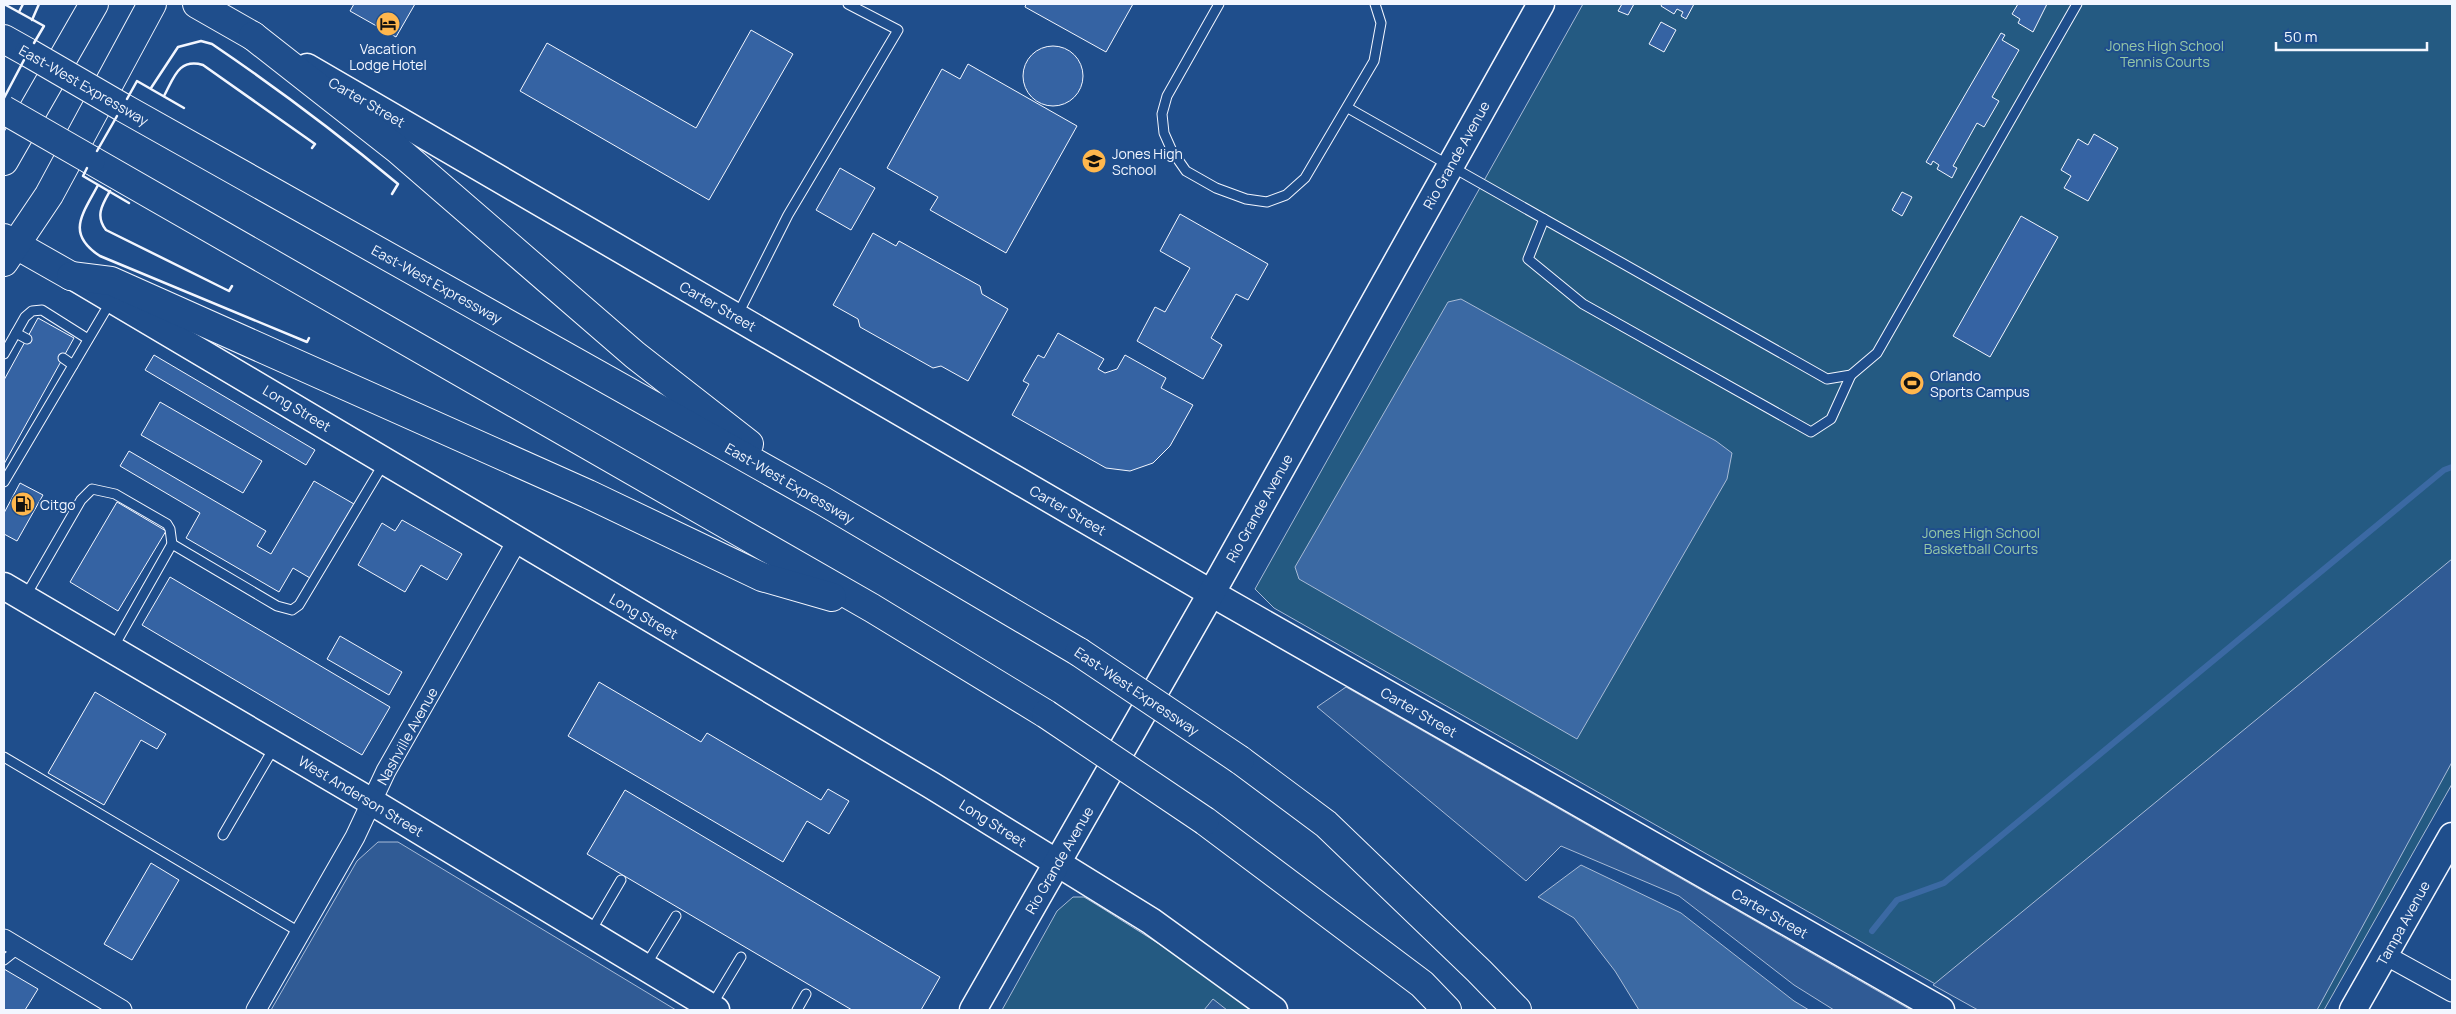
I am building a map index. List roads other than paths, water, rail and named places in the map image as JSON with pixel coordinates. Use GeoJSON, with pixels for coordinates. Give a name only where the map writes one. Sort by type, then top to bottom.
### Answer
{"type":"FeatureCollection","features":[{"type":"Feature","properties":{"kind":"main road"},"geometry":{"type":"LineString","coordinates":[[4,161],[94,4]]}},
{"type":"Feature","properties":{"kind":"main road"},"geometry":{"type":"LineString","coordinates":[[8,248],[49,195],[152,4]]}},
{"type":"Feature","properties":{"kind":"main road","name":"Carter Street"},"geometry":{"type":"LineString","coordinates":[[197,4],[253,36]]}},
{"type":"Feature","properties":{"kind":"main road"},"geometry":{"type":"LineString","coordinates":[[253,36],[397,149],[635,355],[823,502]]}},
{"type":"Feature","properties":{"kind":"main road","name":"East-West Expressway"},"geometry":{"type":"LineString","coordinates":[[4,39],[823,502],[1079,652],[1240,760],[1326,824],[1517,1010]]}},
{"type":"Feature","properties":{"kind":"main road"},"geometry":{"type":"LineString","coordinates":[[4,110],[872,608],[1046,714],[1205,821],[1422,984],[1447,1010]]}},
{"type":"Feature","properties":{"kind":"main road","name":"Long Street"},"geometry":{"type":"LineString","coordinates":[[8,248],[71,276]]}},
{"type":"Feature","properties":{"kind":"main road"},"geometry":{"type":"LineString","coordinates":[[71,276],[111,281],[140,293],[588,494],[762,577],[872,608]]}},
{"type":"Feature","properties":{"kind":"street","name":"Rio Grande Avenue"},"geometry":{"type":"LineString","coordinates":[[973,1010],[1211,593],[1541,4]]}},
{"type":"Feature","properties":{"kind":"street","name":"Carter Street"},"geometry":{"type":"LineString","coordinates":[[253,36],[1211,593],[1941,1010]]}},
{"type":"Feature","properties":{"kind":"street","name":"Long Street"},"geometry":{"type":"LineString","coordinates":[[71,276],[112,298],[516,541],[931,785],[1151,921],[1274,1010]]}},
{"type":"Feature","properties":{"kind":"street","name":"Nashville Avenue"},"geometry":{"type":"LineString","coordinates":[[256,1010],[355,837],[386,771],[516,541]]}},
{"type":"Feature","properties":{"kind":"street","name":"West Anderson Street"},"geometry":{"type":"LineString","coordinates":[[14,592],[372,802],[714,1009]]}},
{"type":"Feature","properties":{"kind":"street","name":"Tampa Avenue"},"geometry":{"type":"LineString","coordinates":[[2353,1010],[2452,836]]}},
{"type":"Feature","properties":{"kind":"street"},"geometry":{"type":"LineString","coordinates":[[11,943],[122,1010]]}},
{"type":"Feature","properties":{"kind":"street"},"geometry":{"type":"LineString","coordinates":[[2385,955],[2452,992]]}},
{"type":"Feature","properties":{"kind":"lane"},"geometry":{"type":"LineString","coordinates":[[736,317],[788,214],[898,30],[848,4]]}},
{"type":"Feature","properties":{"kind":"lane"},"geometry":{"type":"LineString","coordinates":[[1219,4],[1167,96],[1162,114],[1164,133],[1172,151],[1186,171],[1216,188],[1246,199],[1267,202],[1286,194],[1305,178],[1374,61],[1381,23],[1375,4]]}},
{"type":"Feature","properties":{"kind":"lane"},"geometry":{"type":"LineString","coordinates":[[1544,219],[1528,258],[1583,304],[1810,432],[1830,419],[1851,375],[1877,353],[2077,4]]}},
{"type":"Feature","properties":{"kind":"lane"},"geometry":{"type":"LineString","coordinates":[[1348,108],[1827,379],[1851,375]]}},
{"type":"Feature","properties":{"kind":"lane"},"geometry":{"type":"LineString","coordinates":[[4,482],[15,453],[73,365],[112,298]]}},
{"type":"Feature","properties":{"kind":"lane"},"geometry":{"type":"LineString","coordinates":[[4,354],[25,317],[32,311],[42,310],[88,339]]}},
{"type":"Feature","properties":{"kind":"lane"},"geometry":{"type":"LineString","coordinates":[[16,333],[27,338]]}},
{"type":"Feature","properties":{"kind":"lane"},"geometry":{"type":"LineString","coordinates":[[62,358],[73,365]]}},
{"type":"Feature","properties":{"kind":"lane"},"geometry":{"type":"LineString","coordinates":[[172,544],[277,606],[292,610],[307,595],[385,461]]}},
{"type":"Feature","properties":{"kind":"lane"},"geometry":{"type":"LineString","coordinates":[[14,592],[80,500],[92,489],[115,494],[167,524],[170,529],[172,544],[112,650]]}},
{"type":"Feature","properties":{"kind":"lane"},"geometry":{"type":"LineString","coordinates":[[223,835],[275,746]]}},
{"type":"Feature","properties":{"kind":"lane"},"geometry":{"type":"LineString","coordinates":[[4,757],[301,933]]}},
{"type":"Feature","properties":{"kind":"lane"},"geometry":{"type":"LineString","coordinates":[[590,934],[621,880]]}},
{"type":"Feature","properties":{"kind":"lane"},"geometry":{"type":"LineString","coordinates":[[645,968],[676,916]]}},
{"type":"Feature","properties":{"kind":"lane"},"geometry":{"type":"LineString","coordinates":[[4,960],[11,943]]}},
{"type":"Feature","properties":{"kind":"lane"},"geometry":{"type":"LineString","coordinates":[[714,1009],[741,957]]}},
{"type":"Feature","properties":{"kind":"lane"},"geometry":{"type":"LineString","coordinates":[[797,1010],[806,994]]}},
{"type":"Feature","properties":{"kind":"waterway"},"geometry":{"type":"LineString","coordinates":[[1872,931],[1897,900],[1944,883],[2444,470],[2452,467]]}},
{"type":"Feature","properties":{"kind":"place","name":"Vacation Lodge Hotel"},"geometry":{"type":"Point","coordinates":[388,24]}},
{"type":"Feature","properties":{"kind":"place","name":"Jones High School"},"geometry":{"type":"Point","coordinates":[1094,161]}},
{"type":"Feature","properties":{"kind":"place","name":"Orlando Sports Campus"},"geometry":{"type":"Point","coordinates":[1912,383]}},
{"type":"Feature","properties":{"kind":"place","name":"Citgo"},"geometry":{"type":"Point","coordinates":[23,504]}},
{"type":"Feature","properties":{"kind":"park label","name":"Jones High School Tennis Courts"},"geometry":{"type":"Point","coordinates":[2165,54]}},
{"type":"Feature","properties":{"kind":"park label","name":"Jones High School Basketball Courts"},"geometry":{"type":"Point","coordinates":[1981,540]}}]}
